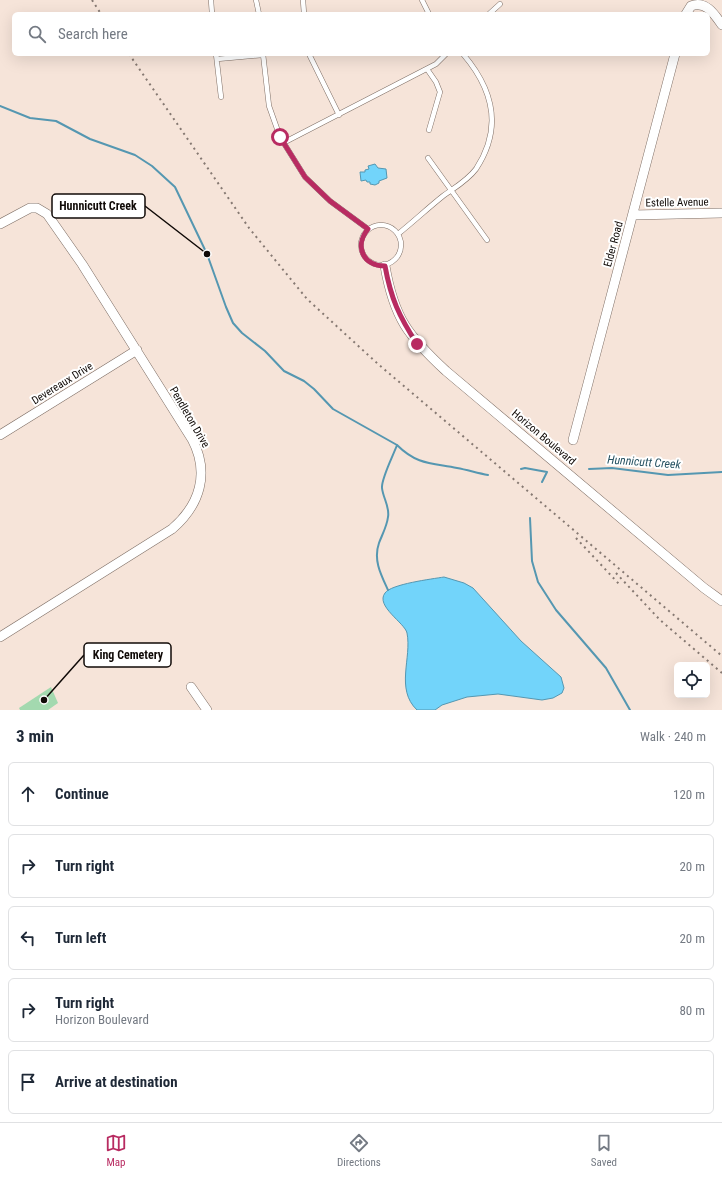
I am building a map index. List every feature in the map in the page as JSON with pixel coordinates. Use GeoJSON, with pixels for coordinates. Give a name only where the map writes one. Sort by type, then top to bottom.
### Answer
{"type":"FeatureCollection","features":[{"type":"Feature","properties":{"kind":"street"},"geometry":{"type":"LineString","coordinates":[[687,12],[694,4],[702,4],[711,10],[722,25]]}},
{"type":"Feature","properties":{"kind":"street","name":"Elder Road"},"geometry":{"type":"LineString","coordinates":[[573,440],[674,56]]}},
{"type":"Feature","properties":{"kind":"street","name":"Pendleton Drive"},"geometry":{"type":"LineString","coordinates":[[0,224],[30,208],[37,208],[47,214],[82,264],[196,447],[201,468],[201,479],[194,502],[182,520],[172,529],[0,638]]}},
{"type":"Feature","properties":{"kind":"street","name":"Estelle Avenue"},"geometry":{"type":"LineString","coordinates":[[633,215],[722,213]]}},
{"type":"Feature","properties":{"kind":"street","name":"Horizon Boulevard"},"geometry":{"type":"LineString","coordinates":[[385,266],[390,292],[401,320],[417,344],[446,371],[704,588],[722,601]]}},
{"type":"Feature","properties":{"kind":"street","name":"Devereaux Drive"},"geometry":{"type":"LineString","coordinates":[[0,436],[136,350]]}},
{"type":"Feature","properties":{"kind":"street"},"geometry":{"type":"LineString","coordinates":[[191,687],[207,710]]}},
{"type":"Feature","properties":{"kind":"lane"},"geometry":{"type":"LineString","coordinates":[[211,0],[212,12]]}},
{"type":"Feature","properties":{"kind":"lane"},"geometry":{"type":"LineString","coordinates":[[256,0],[259,12]]}},
{"type":"Feature","properties":{"kind":"lane"},"geometry":{"type":"LineString","coordinates":[[303,0],[304,12]]}},
{"type":"Feature","properties":{"kind":"lane"},"geometry":{"type":"LineString","coordinates":[[422,0],[428,12]]}},
{"type":"Feature","properties":{"kind":"lane"},"geometry":{"type":"LineString","coordinates":[[491,12],[500,4]]}},
{"type":"Feature","properties":{"kind":"lane"},"geometry":{"type":"LineString","coordinates":[[217,56],[221,97]]}},
{"type":"Feature","properties":{"kind":"lane"},"geometry":{"type":"LineString","coordinates":[[263,56],[269,106],[283,143],[305,177],[330,201],[368,229]]}},
{"type":"Feature","properties":{"kind":"lane"},"geometry":{"type":"LineString","coordinates":[[310,56],[339,115]]}},
{"type":"Feature","properties":{"kind":"lane"},"geometry":{"type":"LineString","coordinates":[[283,143],[427,69],[436,64],[444,56]]}},
{"type":"Feature","properties":{"kind":"lane"},"geometry":{"type":"LineString","coordinates":[[398,234],[462,183],[475,169],[488,146],[493,117],[488,94],[473,66],[465,56]]}},
{"type":"Feature","properties":{"kind":"lane"},"geometry":{"type":"LineString","coordinates":[[427,69],[436,82],[440,92],[429,130]]}},
{"type":"Feature","properties":{"kind":"lane"},"geometry":{"type":"LineString","coordinates":[[428,158],[488,240]]}},
{"type":"Feature","properties":{"kind":"lane"},"geometry":{"type":"LineString","coordinates":[[381,225],[387,226],[398,234],[402,247],[400,253],[392,263],[385,266],[372,264],[363,254],[361,241],[368,229],[381,225]]}},
{"type":"Feature","properties":{"kind":"green space"},"geometry":{"type":"Polygon","coordinates":[[[51,687],[58,703],[48,710],[20,710],[19,708],[51,687]]]}},
{"type":"Feature","properties":{"kind":"water"},"geometry":{"type":"Polygon","coordinates":[[[375,164],[378,168],[386,169],[387,178],[379,181],[379,183],[375,185],[370,184],[370,182],[367,182],[366,180],[361,181],[360,172],[365,172],[365,170],[369,169],[368,166],[375,164]]]}},
{"type":"Feature","properties":{"kind":"water"},"geometry":{"type":"Polygon","coordinates":[[[444,577],[464,583],[473,588],[521,641],[561,677],[564,688],[562,693],[553,698],[542,700],[498,694],[467,697],[442,705],[435,710],[417,710],[410,702],[405,683],[408,653],[407,633],[387,609],[383,598],[385,593],[395,587],[412,582],[444,577]]]}},
{"type":"Feature","properties":{"kind":"waterway","name":"Hunnicutt Creek"},"geometry":{"type":"LineString","coordinates":[[0,106],[30,118],[56,121],[90,139],[135,155],[152,166],[175,187],[207,254],[233,323],[242,333],[265,351],[284,371],[304,381],[314,389],[333,409],[397,445],[404,452],[418,460],[432,464],[488,475]]}},
{"type":"Feature","properties":{"kind":"waterway"},"geometry":{"type":"LineString","coordinates":[[388,590],[377,561],[377,549],[387,524],[388,513],[382,484],[397,445]]}},
{"type":"Feature","properties":{"kind":"waterway"},"geometry":{"type":"LineString","coordinates":[[521,469],[525,468],[547,472],[542,482]]}},
{"type":"Feature","properties":{"kind":"waterway","name":"Hunnicutt Creek"},"geometry":{"type":"LineString","coordinates":[[589,469],[612,468],[668,475],[722,472]]}},
{"type":"Feature","properties":{"kind":"waterway"},"geometry":{"type":"LineString","coordinates":[[530,518],[532,561],[538,582],[556,610],[606,668],[630,710]]}},
{"type":"Feature","properties":{"kind":"railway"},"geometry":{"type":"LineString","coordinates":[[92,0],[100,12]]}},
{"type":"Feature","properties":{"kind":"railway"},"geometry":{"type":"LineString","coordinates":[[130,56],[249,228],[307,299],[378,364],[722,656]]}},
{"type":"Feature","properties":{"kind":"railway"},"geometry":{"type":"LineString","coordinates":[[576,538],[619,584]]}},
{"type":"Feature","properties":{"kind":"railway"},"geometry":{"type":"LineString","coordinates":[[616,573],[660,620],[722,673]]}},
{"type":"Feature","properties":{"kind":"place","name":"Hunnicutt Creek"},"geometry":{"type":"Point","coordinates":[207,254]}},
{"type":"Feature","properties":{"kind":"place","name":"King Cemetery"},"geometry":{"type":"Point","coordinates":[44,700]}},
{"type":"Feature","properties":{"kind":"route"},"geometry":{"type":"LineString","coordinates":[[280,137],[305,177],[330,201],[368,229],[361,241],[363,254],[366,260],[372,264],[385,266],[390,292],[401,320],[417,344]]}}]}
